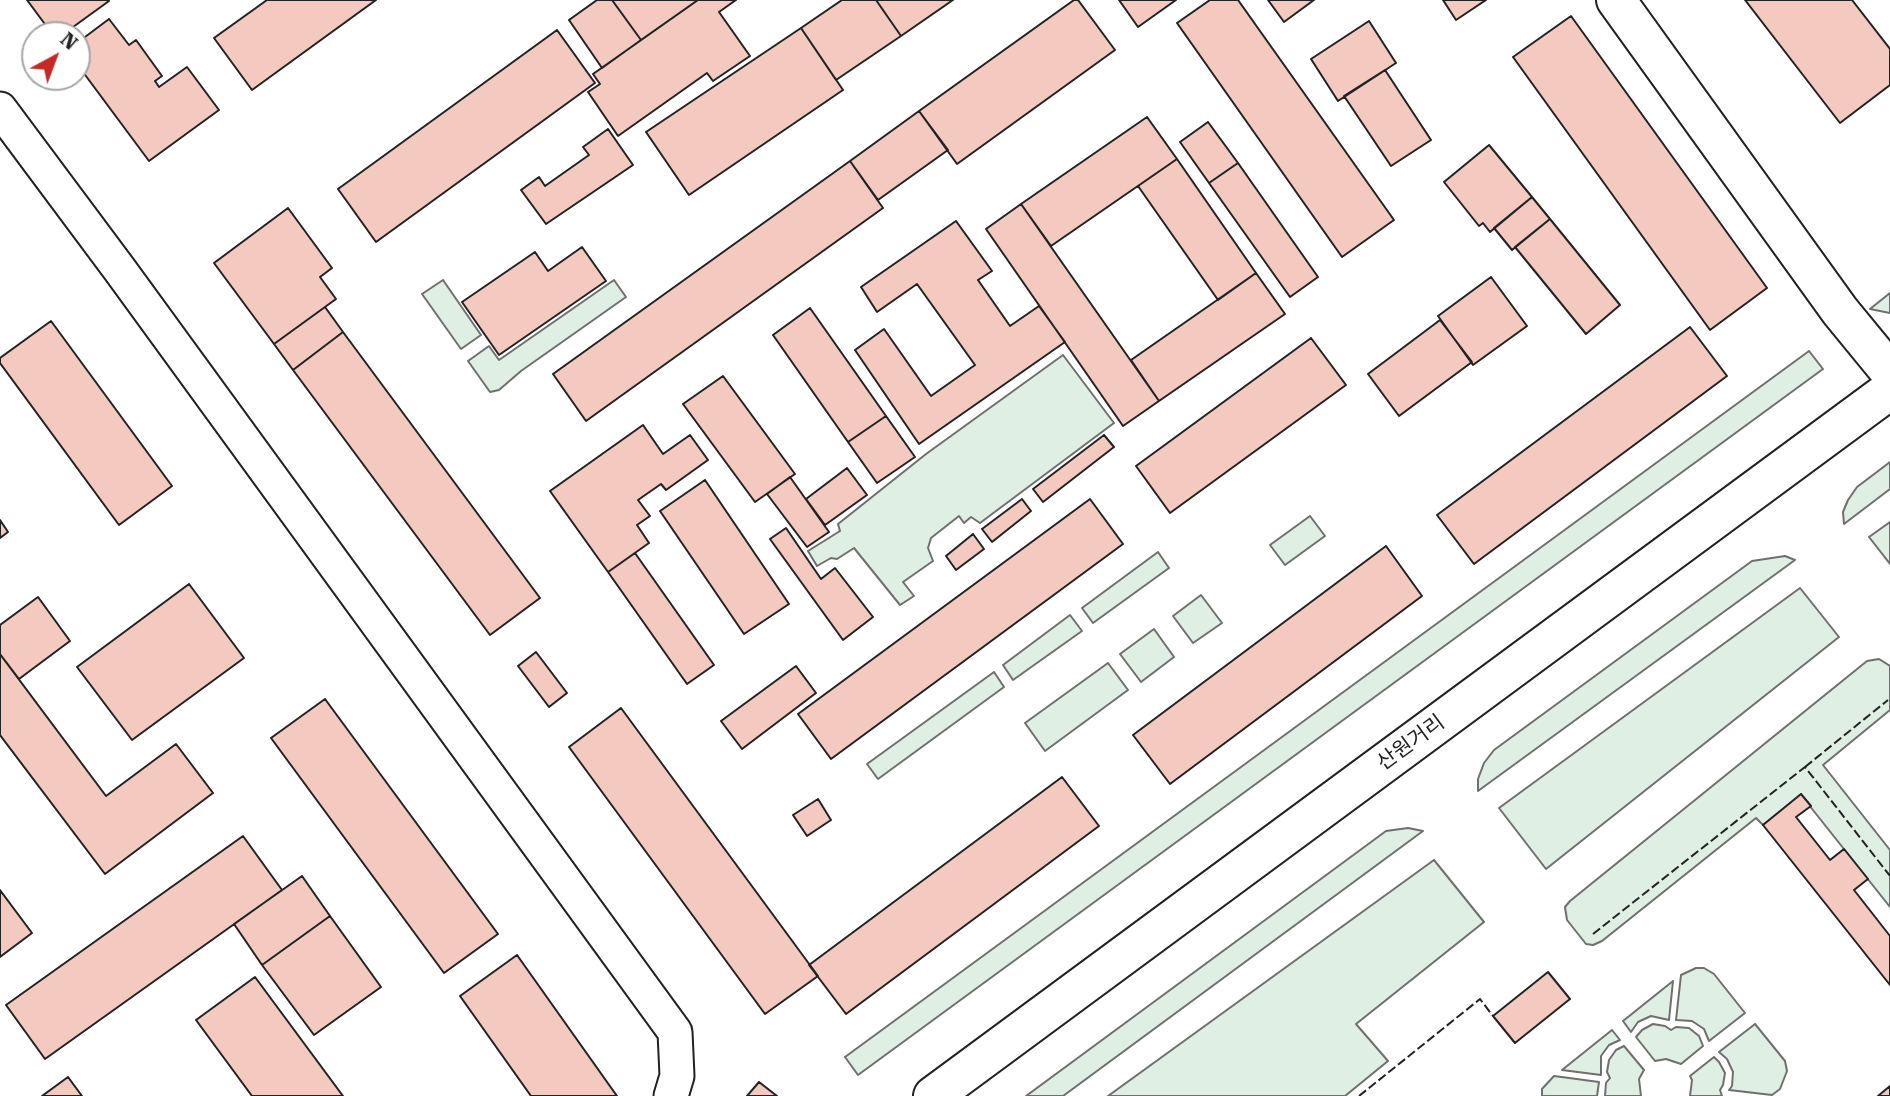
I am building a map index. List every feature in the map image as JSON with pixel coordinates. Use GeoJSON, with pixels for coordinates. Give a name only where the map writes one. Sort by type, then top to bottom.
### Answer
{"type":"FeatureCollection","features":[{"type":"Feature","properties":{"kind":"main road"},"geometry":{"type":"LineString","coordinates":[[1616,0],[1840,311],[1890,372]]}},
{"type":"Feature","properties":{"kind":"main road","name":"산원거리"},"geometry":{"type":"LineString","coordinates":[[933,1096],[1890,390]]}},
{"type":"Feature","properties":{"kind":"street"},"geometry":{"type":"LineString","coordinates":[[0,109],[675,1032],[677,1076],[671,1096]]}},
{"type":"Feature","properties":{"kind":"green space"},"geometry":{"type":"Polygon","coordinates":[[[443,280],[481,335],[461,349],[422,294],[443,280]]]}},
{"type":"Feature","properties":{"kind":"green space"},"geometry":{"type":"Polygon","coordinates":[[[614,280],[626,297],[521,371],[499,390],[490,392],[468,361],[489,346],[499,360],[614,280]]]}},
{"type":"Feature","properties":{"kind":"green space"},"geometry":{"type":"Polygon","coordinates":[[[1890,293],[1890,313],[1870,309],[1890,293]]]}},
{"type":"Feature","properties":{"kind":"green space"},"geometry":{"type":"Polygon","coordinates":[[[1809,351],[1823,369],[858,1075],[845,1057],[1809,351]]]}},
{"type":"Feature","properties":{"kind":"green space"},"geometry":{"type":"Polygon","coordinates":[[[1063,355],[1114,423],[980,523],[971,517],[964,523],[959,516],[931,538],[928,548],[933,561],[903,582],[914,596],[900,605],[854,548],[837,559],[831,558],[817,566],[808,551],[840,531],[838,524],[926,454],[1063,355]]]}},
{"type":"Feature","properties":{"kind":"green space"},"geometry":{"type":"Polygon","coordinates":[[[1890,462],[1890,489],[1844,524],[1843,512],[1857,487],[1890,462]]]}},
{"type":"Feature","properties":{"kind":"green space"},"geometry":{"type":"Polygon","coordinates":[[[1310,516],[1325,536],[1285,565],[1270,545],[1310,516]]]}},
{"type":"Feature","properties":{"kind":"green space"},"geometry":{"type":"Polygon","coordinates":[[[1890,522],[1890,564],[1869,537],[1890,522]]]}},
{"type":"Feature","properties":{"kind":"green space"},"geometry":{"type":"Polygon","coordinates":[[[1158,552],[1169,568],[1093,623],[1082,608],[1158,552]]]}},
{"type":"Feature","properties":{"kind":"green space"},"geometry":{"type":"Polygon","coordinates":[[[1785,556],[1795,560],[1478,791],[1478,779],[1484,763],[1494,750],[1752,561],[1785,556]]]}},
{"type":"Feature","properties":{"kind":"green space"},"geometry":{"type":"Polygon","coordinates":[[[1800,588],[1839,637],[1546,869],[1499,808],[1800,588]]]}},
{"type":"Feature","properties":{"kind":"green space"},"geometry":{"type":"Polygon","coordinates":[[[1201,595],[1222,623],[1193,643],[1173,616],[1201,595]]]}},
{"type":"Feature","properties":{"kind":"green space"},"geometry":{"type":"Polygon","coordinates":[[[1070,615],[1082,631],[1013,680],[1003,665],[1070,615]]]}},
{"type":"Feature","properties":{"kind":"green space"},"geometry":{"type":"Polygon","coordinates":[[[1154,629],[1174,657],[1141,682],[1120,654],[1154,629]]]}},
{"type":"Feature","properties":{"kind":"green space"},"geometry":{"type":"Polygon","coordinates":[[[1879,659],[1890,666],[1890,710],[1823,765],[1890,850],[1890,907],[1801,795],[1763,825],[1756,818],[1602,941],[1593,945],[1586,944],[1567,920],[1565,907],[1570,901],[1867,661],[1879,659]]]}},
{"type":"Feature","properties":{"kind":"green space"},"geometry":{"type":"Polygon","coordinates":[[[1108,663],[1128,690],[1045,751],[1025,723],[1108,663]]]}},
{"type":"Feature","properties":{"kind":"green space"},"geometry":{"type":"Polygon","coordinates":[[[994,672],[1004,687],[878,779],[867,764],[994,672]]]}},
{"type":"Feature","properties":{"kind":"green space"},"geometry":{"type":"Polygon","coordinates":[[[1408,828],[1423,831],[1063,1096],[1026,1096],[1386,831],[1408,828]]]}},
{"type":"Feature","properties":{"kind":"green space"},"geometry":{"type":"Polygon","coordinates":[[[1434,860],[1484,922],[1356,1024],[1388,1061],[1345,1096],[1108,1096],[1434,860]]]}},
{"type":"Feature","properties":{"kind":"green space"},"geometry":{"type":"Polygon","coordinates":[[[1696,968],[1704,968],[1714,974],[1745,1013],[1709,1041],[1704,1029],[1692,1021],[1676,1020],[1681,975],[1696,968]]]}},
{"type":"Feature","properties":{"kind":"green space"},"geometry":{"type":"Polygon","coordinates":[[[1673,981],[1669,1020],[1651,1016],[1638,1022],[1631,1032],[1623,1021],[1673,981]]]}},
{"type":"Feature","properties":{"kind":"green space"},"geometry":{"type":"Polygon","coordinates":[[[1653,1024],[1671,1030],[1676,1027],[1689,1028],[1699,1036],[1703,1046],[1681,1064],[1666,1059],[1655,1061],[1636,1037],[1653,1024]]]}},
{"type":"Feature","properties":{"kind":"green space"},"geometry":{"type":"Polygon","coordinates":[[[1755,1024],[1785,1061],[1787,1071],[1780,1089],[1772,1095],[1729,1090],[1733,1072],[1727,1059],[1719,1052],[1755,1024]]]}},
{"type":"Feature","properties":{"kind":"green space"},"geometry":{"type":"Polygon","coordinates":[[[1612,1030],[1620,1040],[1609,1045],[1601,1056],[1601,1075],[1562,1070],[1612,1030]]]}},
{"type":"Feature","properties":{"kind":"green space"},"geometry":{"type":"Polygon","coordinates":[[[1624,1046],[1644,1070],[1639,1079],[1641,1096],[1605,1096],[1606,1083],[1610,1078],[1607,1072],[1609,1060],[1616,1050],[1624,1046]]]}},
{"type":"Feature","properties":{"kind":"green space"},"geometry":{"type":"Polygon","coordinates":[[[1714,1057],[1725,1073],[1720,1090],[1722,1096],[1690,1096],[1690,1076],[1714,1057]]]}},
{"type":"Feature","properties":{"kind":"green space"},"geometry":{"type":"Polygon","coordinates":[[[1554,1076],[1599,1082],[1597,1096],[1542,1096],[1542,1089],[1554,1076]]]}},
{"type":"Feature","properties":{"kind":"building"},"geometry":{"type":"Polygon","coordinates":[[[27,0],[109,1],[81,21],[43,21],[27,0]]]}},
{"type":"Feature","properties":{"kind":"building"},"geometry":{"type":"Polygon","coordinates":[[[267,0],[376,0],[252,90],[214,38],[267,0]]]}},
{"type":"Feature","properties":{"kind":"building"},"geometry":{"type":"Polygon","coordinates":[[[597,0],[612,0],[641,40],[602,68],[569,20],[597,0]]]}},
{"type":"Feature","properties":{"kind":"building"},"geometry":{"type":"Polygon","coordinates":[[[612,0],[698,0],[641,40],[612,0]]]}},
{"type":"Feature","properties":{"kind":"building"},"geometry":{"type":"Polygon","coordinates":[[[698,0],[736,0],[719,12],[750,56],[713,81],[707,73],[618,136],[588,92],[600,84],[593,74],[698,0]]]}},
{"type":"Feature","properties":{"kind":"building"},"geometry":{"type":"Polygon","coordinates":[[[842,0],[876,0],[901,36],[836,80],[801,28],[842,0]]]}},
{"type":"Feature","properties":{"kind":"building"},"geometry":{"type":"Polygon","coordinates":[[[876,0],[953,0],[901,36],[876,0]]]}},
{"type":"Feature","properties":{"kind":"building"},"geometry":{"type":"Polygon","coordinates":[[[1074,0],[1078,0],[1115,50],[957,164],[919,111],[1074,0]]]}},
{"type":"Feature","properties":{"kind":"building"},"geometry":{"type":"Polygon","coordinates":[[[1119,0],[1176,0],[1138,27],[1119,0]]]}},
{"type":"Feature","properties":{"kind":"building"},"geometry":{"type":"Polygon","coordinates":[[[1210,0],[1238,0],[1394,220],[1342,257],[1177,23],[1210,0]]]}},
{"type":"Feature","properties":{"kind":"building"},"geometry":{"type":"Polygon","coordinates":[[[1268,0],[1314,0],[1284,22],[1268,0]]]}},
{"type":"Feature","properties":{"kind":"building"},"geometry":{"type":"Polygon","coordinates":[[[1443,0],[1486,0],[1456,20],[1443,0]]]}},
{"type":"Feature","properties":{"kind":"building"},"geometry":{"type":"Polygon","coordinates":[[[1745,0],[1852,0],[1890,49],[1890,85],[1840,123],[1745,0]]]}},
{"type":"Feature","properties":{"kind":"building"},"geometry":{"type":"Polygon","coordinates":[[[1571,16],[1767,288],[1710,330],[1513,57],[1571,16]]]}},
{"type":"Feature","properties":{"kind":"building"},"geometry":{"type":"Polygon","coordinates":[[[109,19],[129,45],[136,40],[162,76],[155,81],[159,87],[187,67],[219,110],[149,161],[91,83],[91,32],[109,19]]]}},
{"type":"Feature","properties":{"kind":"building"},"geometry":{"type":"Polygon","coordinates":[[[1369,21],[1396,63],[1338,101],[1311,59],[1369,21]]]}},
{"type":"Feature","properties":{"kind":"building"},"geometry":{"type":"Polygon","coordinates":[[[801,28],[843,90],[689,195],[646,132],[801,28]]]}},
{"type":"Feature","properties":{"kind":"building"},"geometry":{"type":"Polygon","coordinates":[[[557,30],[595,83],[376,242],[338,189],[557,30]]]}},
{"type":"Feature","properties":{"kind":"building"},"geometry":{"type":"Polygon","coordinates":[[[1385,70],[1431,140],[1391,166],[1344,96],[1385,70]]]}},
{"type":"Feature","properties":{"kind":"building"},"geometry":{"type":"Polygon","coordinates":[[[919,111],[948,150],[878,200],[850,161],[919,111]]]}},
{"type":"Feature","properties":{"kind":"building"},"geometry":{"type":"Polygon","coordinates":[[[1147,117],[1177,159],[1051,246],[1021,204],[1147,117]]]}},
{"type":"Feature","properties":{"kind":"building"},"geometry":{"type":"Polygon","coordinates":[[[1208,122],[1238,163],[1209,183],[1180,142],[1208,122]]]}},
{"type":"Feature","properties":{"kind":"building"},"geometry":{"type":"Polygon","coordinates":[[[608,129],[633,165],[546,224],[521,190],[539,177],[545,186],[589,155],[583,147],[608,129]]]}},
{"type":"Feature","properties":{"kind":"building"},"geometry":{"type":"Polygon","coordinates":[[[1489,145],[1532,197],[1490,232],[1483,223],[1479,226],[1444,182],[1489,145]]]}},
{"type":"Feature","properties":{"kind":"building"},"geometry":{"type":"Polygon","coordinates":[[[1177,159],[1256,273],[1218,300],[1138,186],[1177,159]]]}},
{"type":"Feature","properties":{"kind":"building"},"geometry":{"type":"Polygon","coordinates":[[[850,161],[883,208],[586,421],[553,374],[850,161]]]}},
{"type":"Feature","properties":{"kind":"building"},"geometry":{"type":"Polygon","coordinates":[[[1238,163],[1318,277],[1290,297],[1209,183],[1238,163]]]}},
{"type":"Feature","properties":{"kind":"building"},"geometry":{"type":"Polygon","coordinates":[[[1532,197],[1550,219],[1512,250],[1494,228],[1532,197]]]}},
{"type":"Feature","properties":{"kind":"building"},"geometry":{"type":"Polygon","coordinates":[[[1021,204],[1159,401],[1123,426],[986,229],[1021,204]]]}},
{"type":"Feature","properties":{"kind":"building"},"geometry":{"type":"Polygon","coordinates":[[[288,208],[332,268],[320,277],[336,299],[274,344],[214,263],[288,208]]]}},
{"type":"Feature","properties":{"kind":"building"},"geometry":{"type":"Polygon","coordinates":[[[1550,219],[1620,305],[1586,334],[1515,247],[1550,219]]]}},
{"type":"Feature","properties":{"kind":"building"},"geometry":{"type":"Polygon","coordinates":[[[956,221],[992,271],[978,280],[1010,326],[1039,306],[1065,342],[919,444],[855,350],[884,329],[931,396],[975,365],[917,284],[877,312],[861,287],[956,221]]]}},
{"type":"Feature","properties":{"kind":"building"},"geometry":{"type":"Polygon","coordinates":[[[582,247],[606,281],[499,355],[462,302],[535,252],[548,271],[582,247]]]}},
{"type":"Feature","properties":{"kind":"building"},"geometry":{"type":"Polygon","coordinates":[[[1256,273],[1285,314],[1159,401],[1131,360],[1256,273]]]}},
{"type":"Feature","properties":{"kind":"building"},"geometry":{"type":"Polygon","coordinates":[[[1491,277],[1527,326],[1473,365],[1438,316],[1491,277]]]}},
{"type":"Feature","properties":{"kind":"building"},"geometry":{"type":"Polygon","coordinates":[[[325,307],[343,332],[293,370],[274,344],[325,307]]]}},
{"type":"Feature","properties":{"kind":"building"},"geometry":{"type":"Polygon","coordinates":[[[810,308],[886,416],[848,442],[773,335],[810,308]]]}},
{"type":"Feature","properties":{"kind":"building"},"geometry":{"type":"Polygon","coordinates":[[[1440,320],[1472,362],[1399,416],[1368,374],[1440,320]]]}},
{"type":"Feature","properties":{"kind":"building"},"geometry":{"type":"Polygon","coordinates":[[[51,321],[172,486],[119,525],[0,363],[0,358],[51,321]]]}},
{"type":"Feature","properties":{"kind":"building"},"geometry":{"type":"Polygon","coordinates":[[[1690,327],[1727,376],[1474,564],[1437,515],[1690,327]]]}},
{"type":"Feature","properties":{"kind":"building"},"geometry":{"type":"Polygon","coordinates":[[[343,332],[540,598],[490,635],[293,370],[343,332]]]}},
{"type":"Feature","properties":{"kind":"building"},"geometry":{"type":"Polygon","coordinates":[[[1311,338],[1346,385],[1170,513],[1136,466],[1311,338]]]}},
{"type":"Feature","properties":{"kind":"building"},"geometry":{"type":"Polygon","coordinates":[[[723,376],[795,474],[755,502],[683,404],[723,376]]]}},
{"type":"Feature","properties":{"kind":"building"},"geometry":{"type":"Polygon","coordinates":[[[886,416],[915,457],[877,483],[848,442],[886,416]]]}},
{"type":"Feature","properties":{"kind":"building"},"geometry":{"type":"Polygon","coordinates":[[[643,425],[663,454],[690,435],[708,460],[666,490],[661,484],[638,500],[650,516],[637,525],[649,543],[608,572],[550,491],[643,425]]]}},
{"type":"Feature","properties":{"kind":"building"},"geometry":{"type":"Polygon","coordinates":[[[1104,435],[1114,447],[1043,502],[1033,489],[1104,435]]]}},
{"type":"Feature","properties":{"kind":"building"},"geometry":{"type":"Polygon","coordinates":[[[847,468],[867,495],[825,525],[806,499],[847,468]]]}},
{"type":"Feature","properties":{"kind":"building"},"geometry":{"type":"Polygon","coordinates":[[[790,477],[829,532],[807,547],[767,494],[790,477]]]}},
{"type":"Feature","properties":{"kind":"building"},"geometry":{"type":"Polygon","coordinates":[[[705,480],[789,604],[744,634],[660,511],[705,480]]]}},
{"type":"Feature","properties":{"kind":"building"},"geometry":{"type":"Polygon","coordinates":[[[1022,499],[1031,511],[992,542],[982,529],[1022,499]]]}},
{"type":"Feature","properties":{"kind":"building"},"geometry":{"type":"Polygon","coordinates":[[[1090,499],[1123,544],[831,759],[798,714],[1090,499]]]}},
{"type":"Feature","properties":{"kind":"building"},"geometry":{"type":"Polygon","coordinates":[[[0,520],[8,532],[0,538],[0,520]]]}},
{"type":"Feature","properties":{"kind":"building"},"geometry":{"type":"Polygon","coordinates":[[[786,528],[821,579],[835,568],[873,617],[843,640],[770,539],[786,528]]]}},
{"type":"Feature","properties":{"kind":"building"},"geometry":{"type":"Polygon","coordinates":[[[973,534],[984,549],[956,570],[946,556],[973,534]]]}},
{"type":"Feature","properties":{"kind":"building"},"geometry":{"type":"Polygon","coordinates":[[[1386,546],[1422,596],[1170,784],[1133,735],[1386,546]]]}},
{"type":"Feature","properties":{"kind":"building"},"geometry":{"type":"Polygon","coordinates":[[[635,553],[714,665],[687,684],[608,572],[635,553]]]}},
{"type":"Feature","properties":{"kind":"building"},"geometry":{"type":"Polygon","coordinates":[[[189,584],[244,658],[132,740],[77,667],[189,584]]]}},
{"type":"Feature","properties":{"kind":"building"},"geometry":{"type":"Polygon","coordinates":[[[38,597],[70,641],[19,679],[0,654],[0,625],[38,597]]]}},
{"type":"Feature","properties":{"kind":"building"},"geometry":{"type":"Polygon","coordinates":[[[536,652],[567,693],[549,707],[518,666],[536,652]]]}},
{"type":"Feature","properties":{"kind":"building"},"geometry":{"type":"Polygon","coordinates":[[[0,654],[106,796],[176,744],[213,793],[105,874],[0,735],[0,654]]]}},
{"type":"Feature","properties":{"kind":"building"},"geometry":{"type":"Polygon","coordinates":[[[796,666],[816,693],[742,749],[721,721],[796,666]]]}},
{"type":"Feature","properties":{"kind":"building"},"geometry":{"type":"Polygon","coordinates":[[[325,699],[498,934],[444,973],[271,738],[325,699]]]}},
{"type":"Feature","properties":{"kind":"building"},"geometry":{"type":"Polygon","coordinates":[[[621,708],[818,976],[765,1014],[569,747],[621,708]]]}},
{"type":"Feature","properties":{"kind":"building"},"geometry":{"type":"Polygon","coordinates":[[[1062,777],[1099,826],[846,1014],[809,965],[1062,777]]]}},
{"type":"Feature","properties":{"kind":"building"},"geometry":{"type":"Polygon","coordinates":[[[1801,794],[1811,806],[1796,817],[1830,860],[1844,849],[1868,879],[1854,890],[1890,936],[1890,985],[1763,825],[1801,794]]]}},
{"type":"Feature","properties":{"kind":"building"},"geometry":{"type":"Polygon","coordinates":[[[818,799],[831,820],[807,836],[793,815],[818,799]]]}},
{"type":"Feature","properties":{"kind":"building"},"geometry":{"type":"Polygon","coordinates":[[[243,836],[282,890],[45,1059],[6,1005],[243,836]]]}},
{"type":"Feature","properties":{"kind":"building"},"geometry":{"type":"Polygon","coordinates":[[[302,876],[330,916],[262,965],[234,924],[302,876]]]}},
{"type":"Feature","properties":{"kind":"building"},"geometry":{"type":"Polygon","coordinates":[[[0,890],[32,933],[0,957],[0,890]]]}},
{"type":"Feature","properties":{"kind":"building"},"geometry":{"type":"Polygon","coordinates":[[[330,916],[381,987],[314,1035],[262,965],[330,916]]]}},
{"type":"Feature","properties":{"kind":"building"},"geometry":{"type":"Polygon","coordinates":[[[517,955],[617,1096],[531,1096],[460,996],[517,955]]]}},
{"type":"Feature","properties":{"kind":"building"},"geometry":{"type":"Polygon","coordinates":[[[1548,972],[1570,999],[1515,1043],[1493,1016],[1548,972]]]}},
{"type":"Feature","properties":{"kind":"building"},"geometry":{"type":"Polygon","coordinates":[[[255,977],[343,1096],[252,1096],[196,1020],[255,977]]]}},
{"type":"Feature","properties":{"kind":"building"},"geometry":{"type":"Polygon","coordinates":[[[68,1077],[82,1096],[42,1096],[68,1077]]]}},
{"type":"Feature","properties":{"kind":"building"},"geometry":{"type":"Polygon","coordinates":[[[759,1082],[777,1096],[747,1096],[759,1082]]]}},
{"type":"Feature","properties":{"kind":"building"},"geometry":{"type":"Polygon","coordinates":[[[1890,1086],[1890,1096],[1878,1096],[1890,1086]]]}},
{"type":"Feature","properties":{"kind":"fence"},"geometry":{"type":"LineString","coordinates":[[1805,767],[1888,700]]}},
{"type":"Feature","properties":{"kind":"fence"},"geometry":{"type":"LineString","coordinates":[[1593,934],[1805,767],[1890,876]]}},
{"type":"Feature","properties":{"kind":"fence"},"geometry":{"type":"LineString","coordinates":[[1359,1096],[1480,999],[1493,1016]]}}]}
